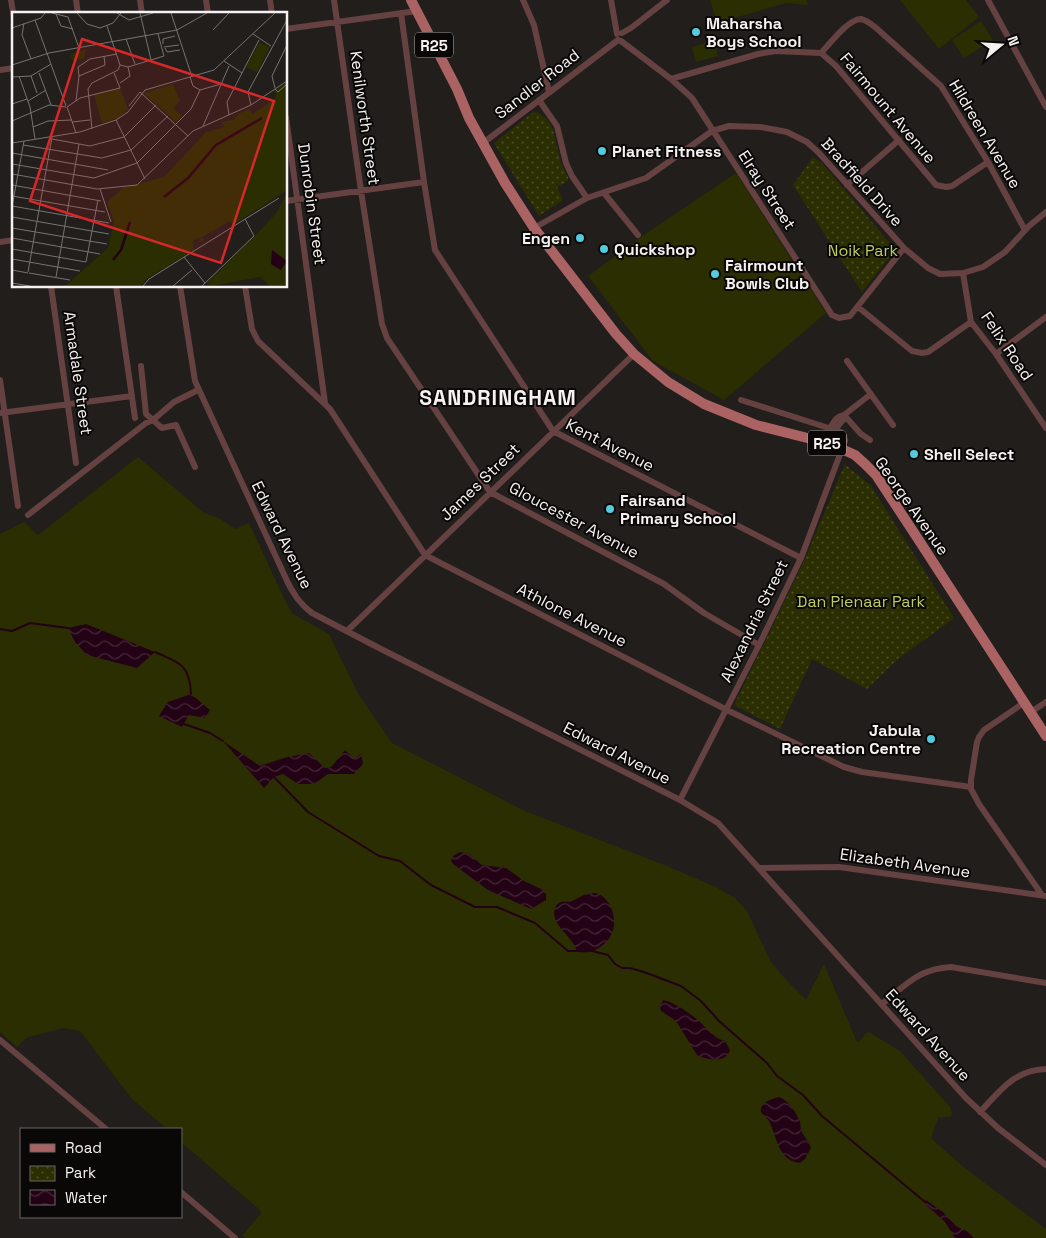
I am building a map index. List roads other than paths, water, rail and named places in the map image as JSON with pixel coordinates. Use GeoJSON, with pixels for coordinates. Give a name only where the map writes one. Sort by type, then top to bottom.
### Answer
{"type":"FeatureCollection","features":[{"type":"Feature","properties":{"kind":"main road","name":"R25"},"geometry":{"type":"LineString","coordinates":[[411,0],[484,142]]}},
{"type":"Feature","properties":{"kind":"main road","name":"George Avenue"},"geometry":{"type":"LineString","coordinates":[[484,142],[505,183],[605,320],[634,354],[675,386],[704,404],[722,413],[756,425],[842,449],[855,455],[876,475],[1046,736]]}},
{"type":"Feature","properties":{"kind":"street","name":"Kenilworth Street"},"geometry":{"type":"LineString","coordinates":[[334,0],[368,240]]}},
{"type":"Feature","properties":{"kind":"street"},"geometry":{"type":"LineString","coordinates":[[523,0],[534,26],[549,92]]}},
{"type":"Feature","properties":{"kind":"street","name":"Elray Street"},"geometry":{"type":"LineString","coordinates":[[611,0],[620,37],[629,47],[671,79],[692,98],[832,315],[846,318],[858,307]]}},
{"type":"Feature","properties":{"kind":"street","name":"Sandler Road"},"geometry":{"type":"LineString","coordinates":[[484,142],[667,0]]}},
{"type":"Feature","properties":{"kind":"street"},"geometry":{"type":"LineString","coordinates":[[988,0],[1046,107]]}},
{"type":"Feature","properties":{"kind":"street"},"geometry":{"type":"LineString","coordinates":[[288,30],[417,11]]}},
{"type":"Feature","properties":{"kind":"street","name":"Kent Avenue"},"geometry":{"type":"LineString","coordinates":[[401,13],[435,250],[553,431],[801,558]]}},
{"type":"Feature","properties":{"kind":"street","name":"Hildreen Avenue"},"geometry":{"type":"LineString","coordinates":[[821,53],[848,24],[859,19],[868,22],[941,86],[988,162],[1025,230]]}},
{"type":"Feature","properties":{"kind":"street","name":"Fairmount Avenue"},"geometry":{"type":"LineString","coordinates":[[671,79],[772,51],[821,53],[836,66],[932,181],[941,187],[952,186],[988,162]]}},
{"type":"Feature","properties":{"kind":"street"},"geometry":{"type":"LineString","coordinates":[[539,100],[557,126],[566,163],[572,176],[587,198]]}},
{"type":"Feature","properties":{"kind":"street","name":"Bradfield Drive"},"geometry":{"type":"LineString","coordinates":[[537,228],[587,198],[646,178],[712,131],[742,125],[761,126],[787,132],[807,142],[904,248],[936,273],[963,273],[981,268],[1013,245],[1025,230],[1046,212]]}},
{"type":"Feature","properties":{"kind":"street","name":"Dunrobin Street"},"geometry":{"type":"LineString","coordinates":[[288,132],[312,294],[325,404]]}},
{"type":"Feature","properties":{"kind":"street"},"geometry":{"type":"LineString","coordinates":[[847,184],[899,140]]}},
{"type":"Feature","properties":{"kind":"street"},"geometry":{"type":"LineString","coordinates":[[288,201],[424,182]]}},
{"type":"Feature","properties":{"kind":"street"},"geometry":{"type":"LineString","coordinates":[[604,193],[638,234]]}},
{"type":"Feature","properties":{"kind":"street","name":"Gloucester Avenue"},"geometry":{"type":"LineString","coordinates":[[368,240],[382,324],[387,338],[490,492],[657,580],[704,613],[759,645]]}},
{"type":"Feature","properties":{"kind":"street"},"geometry":{"type":"LineString","coordinates":[[904,248],[858,307],[912,351],[918,353],[928,352],[971,322]]}},
{"type":"Feature","properties":{"kind":"street","name":"Felix Road"},"geometry":{"type":"LineString","coordinates":[[963,273],[971,322],[996,354],[1046,428]]}},
{"type":"Feature","properties":{"kind":"street","name":"Armadale Street"},"geometry":{"type":"LineString","coordinates":[[52,288],[76,463]]}},
{"type":"Feature","properties":{"kind":"street"},"geometry":{"type":"LineString","coordinates":[[116,288],[135,418]]}},
{"type":"Feature","properties":{"kind":"street","name":"Edward Avenue"},"geometry":{"type":"LineString","coordinates":[[180,288],[198,390],[297,599],[312,613],[680,800],[718,823],[980,1112],[1046,1165]]}},
{"type":"Feature","properties":{"kind":"street","name":"Athlone Avenue"},"geometry":{"type":"LineString","coordinates":[[246,288],[253,334],[258,341],[325,404],[425,555],[725,709],[849,770],[971,787]]}},
{"type":"Feature","properties":{"kind":"street"},"geometry":{"type":"LineString","coordinates":[[996,354],[1046,317]]}},
{"type":"Feature","properties":{"kind":"street","name":"James Street"},"geometry":{"type":"LineString","coordinates":[[347,631],[634,354]]}},
{"type":"Feature","properties":{"kind":"street"},"geometry":{"type":"LineString","coordinates":[[847,361],[893,425]]}},
{"type":"Feature","properties":{"kind":"street"},"geometry":{"type":"LineString","coordinates":[[141,366],[146,414],[164,428],[176,425],[195,467]]}},
{"type":"Feature","properties":{"kind":"street"},"geometry":{"type":"LineString","coordinates":[[0,380],[2,413],[18,506]]}},
{"type":"Feature","properties":{"kind":"street"},"geometry":{"type":"LineString","coordinates":[[28,515],[174,402],[198,390]]}},
{"type":"Feature","properties":{"kind":"street"},"geometry":{"type":"LineString","coordinates":[[833,429],[835,420],[871,394]]}},
{"type":"Feature","properties":{"kind":"street"},"geometry":{"type":"LineString","coordinates":[[2,413],[132,396]]}},
{"type":"Feature","properties":{"kind":"street"},"geometry":{"type":"LineString","coordinates":[[741,400],[841,432],[845,441],[842,449]]}},
{"type":"Feature","properties":{"kind":"street"},"geometry":{"type":"LineString","coordinates":[[844,415],[861,434],[870,440]]}},
{"type":"Feature","properties":{"kind":"street","name":"Alexandria Street"},"geometry":{"type":"LineString","coordinates":[[680,800],[801,558],[842,449]]}},
{"type":"Feature","properties":{"kind":"street"},"geometry":{"type":"LineString","coordinates":[[1025,702],[984,730],[980,735],[977,742],[971,787],[980,804],[1044,896]]}},
{"type":"Feature","properties":{"kind":"street"},"geometry":{"type":"LineString","coordinates":[[1031,712],[1046,702]]}},
{"type":"Feature","properties":{"kind":"street","name":"Elizabeth Avenue"},"geometry":{"type":"LineString","coordinates":[[760,868],[839,867],[1044,896]]}},
{"type":"Feature","properties":{"kind":"street"},"geometry":{"type":"LineString","coordinates":[[882,1004],[917,975],[936,968],[951,967],[1046,983]]}},
{"type":"Feature","properties":{"kind":"street"},"geometry":{"type":"LineString","coordinates":[[0,1040],[105,1128]]}},
{"type":"Feature","properties":{"kind":"street"},"geometry":{"type":"LineString","coordinates":[[980,1112],[1008,1082],[1021,1074],[1046,1069]]}},
{"type":"Feature","properties":{"kind":"street"},"geometry":{"type":"LineString","coordinates":[[182,1193],[235,1238]]}},
{"type":"Feature","properties":{"kind":"water"},"geometry":{"type":"Polygon","coordinates":[[[86,624],[155,652],[137,668],[87,655],[75,642],[68,628],[86,624]]]}},
{"type":"Feature","properties":{"kind":"water"},"geometry":{"type":"Polygon","coordinates":[[[191,694],[210,710],[205,718],[189,715],[182,727],[159,716],[168,702],[191,694]]]}},
{"type":"Feature","properties":{"kind":"water"},"geometry":{"type":"Polygon","coordinates":[[[223,741],[260,766],[287,757],[309,753],[325,768],[331,767],[345,750],[354,759],[361,754],[363,764],[354,774],[328,774],[314,784],[298,784],[283,774],[274,777],[264,788],[223,741]]]}},
{"type":"Feature","properties":{"kind":"water"},"geometry":{"type":"Polygon","coordinates":[[[460,852],[469,854],[482,865],[506,868],[524,881],[541,889],[546,894],[546,900],[531,909],[488,890],[453,864],[451,860],[453,856],[460,852]]]}},
{"type":"Feature","properties":{"kind":"water"},"geometry":{"type":"Polygon","coordinates":[[[594,893],[605,898],[609,903],[614,916],[613,929],[608,940],[598,948],[590,952],[577,952],[575,946],[555,919],[554,912],[557,904],[560,902],[570,902],[584,895],[594,893]]]}},
{"type":"Feature","properties":{"kind":"water"},"geometry":{"type":"Polygon","coordinates":[[[663,1000],[684,1010],[716,1037],[725,1041],[730,1050],[728,1054],[716,1060],[706,1059],[697,1055],[676,1021],[661,1011],[660,1007],[663,1000]]]}},
{"type":"Feature","properties":{"kind":"water"},"geometry":{"type":"Polygon","coordinates":[[[779,1097],[786,1101],[794,1111],[800,1122],[801,1130],[811,1148],[805,1159],[800,1163],[787,1158],[783,1153],[769,1121],[761,1112],[764,1104],[769,1100],[779,1097]]]}},
{"type":"Feature","properties":{"kind":"water"},"geometry":{"type":"Polygon","coordinates":[[[926,1200],[943,1212],[956,1226],[968,1232],[974,1238],[955,1238],[945,1222],[924,1203],[926,1200]]]}},
{"type":"Feature","properties":{"kind":"waterway"},"geometry":{"type":"LineString","coordinates":[[0,629],[12,631],[30,623],[68,628]]}},
{"type":"Feature","properties":{"kind":"waterway"},"geometry":{"type":"LineString","coordinates":[[155,652],[182,666],[188,676],[191,694]]}},
{"type":"Feature","properties":{"kind":"waterway"},"geometry":{"type":"LineString","coordinates":[[184,724],[210,733],[223,741]]}},
{"type":"Feature","properties":{"kind":"waterway"},"geometry":{"type":"LineString","coordinates":[[274,777],[308,812],[379,856],[400,861],[431,885],[475,907],[497,907],[535,923],[568,951],[592,951],[608,955],[615,964],[622,968],[644,972],[681,986],[701,1001],[719,1021],[767,1063],[777,1076],[803,1095],[822,1116],[925,1202]]}},
{"type":"Feature","properties":{"kind":"place","name":"Maharsha Boys School"},"geometry":{"type":"Point","coordinates":[696,32]}},
{"type":"Feature","properties":{"kind":"place","name":"Planet Fitness"},"geometry":{"type":"Point","coordinates":[602,151]}},
{"type":"Feature","properties":{"kind":"place","name":"Engen"},"geometry":{"type":"Point","coordinates":[580,238]}},
{"type":"Feature","properties":{"kind":"place","name":"Quickshop"},"geometry":{"type":"Point","coordinates":[604,249]}},
{"type":"Feature","properties":{"kind":"place","name":"Fairmount Bowls Club"},"geometry":{"type":"Point","coordinates":[715,274]}},
{"type":"Feature","properties":{"kind":"place","name":"Shell Select"},"geometry":{"type":"Point","coordinates":[914,454]}},
{"type":"Feature","properties":{"kind":"place","name":"Fairsand Primary School"},"geometry":{"type":"Point","coordinates":[610,509]}},
{"type":"Feature","properties":{"kind":"place","name":"Jabula Recreation Centre"},"geometry":{"type":"Point","coordinates":[931,739]}},
{"type":"Feature","properties":{"kind":"district","name":"SANDRINGHAM"},"geometry":{"type":"Point","coordinates":[498,397]}},
{"type":"Feature","properties":{"kind":"park label","name":"Noik Park"},"geometry":{"type":"Point","coordinates":[863,250]}},
{"type":"Feature","properties":{"kind":"park label","name":"Dan Pienaar Park"},"geometry":{"type":"Point","coordinates":[861,601]}}]}
